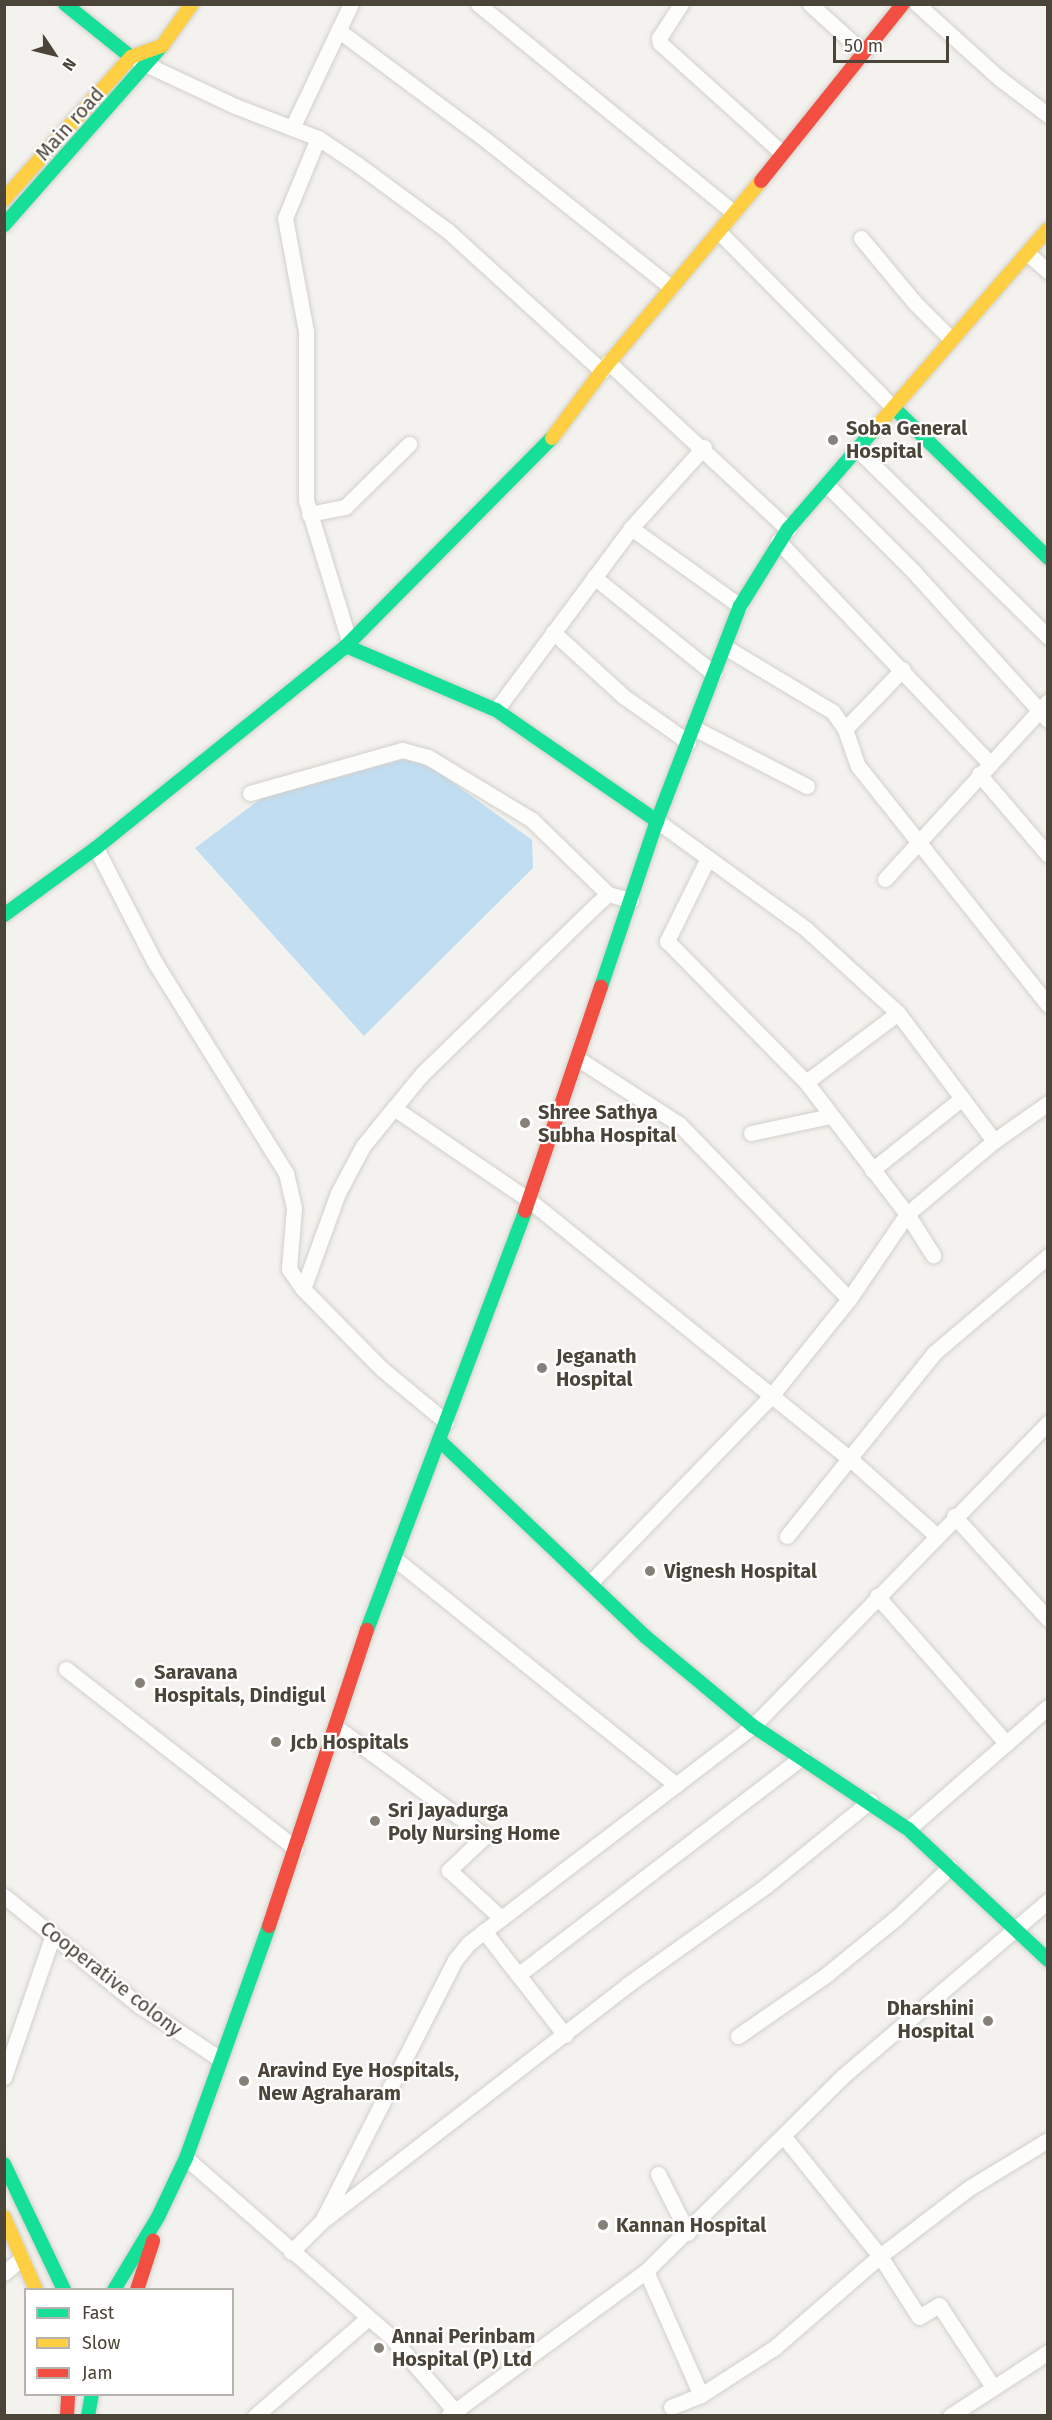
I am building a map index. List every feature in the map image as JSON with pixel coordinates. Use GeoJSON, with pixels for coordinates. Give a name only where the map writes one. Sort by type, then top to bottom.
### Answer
{"type":"FeatureCollection","features":[{"type":"Feature","properties":{"kind":"main road"},"geometry":{"type":"LineString","coordinates":[[65,4],[132,57],[162,46]]}},
{"type":"Feature","properties":{"kind":"main road"},"geometry":{"type":"LineString","coordinates":[[4,915],[96,848],[348,644],[436,559],[555,435],[605,366],[720,233],[733,212],[903,4]]}},
{"type":"Feature","properties":{"kind":"main road","name":"Main road"},"geometry":{"type":"LineString","coordinates":[[4,225],[148,67],[191,5]]}},
{"type":"Feature","properties":{"kind":"main road","name":"Main road"},"geometry":{"type":"LineString","coordinates":[[4,199],[132,57]]}},
{"type":"Feature","properties":{"kind":"main road"},"geometry":{"type":"LineString","coordinates":[[115,2288],[158,2217],[186,2158],[394,1558],[529,1200],[657,821],[740,606],[783,535],[895,409],[950,338],[1047,229]]}},
{"type":"Feature","properties":{"kind":"main road"},"geometry":{"type":"LineString","coordinates":[[895,409],[1047,558]]}},
{"type":"Feature","properties":{"kind":"main road"},"geometry":{"type":"LineString","coordinates":[[348,644],[496,710],[657,821]]}},
{"type":"Feature","properties":{"kind":"main road"},"geometry":{"type":"LineString","coordinates":[[439,1440],[646,1637],[753,1726],[870,1801],[908,1829],[1017,1927],[1047,1960]]}},
{"type":"Feature","properties":{"kind":"main road"},"geometry":{"type":"LineString","coordinates":[[4,2164],[64,2288]]}},
{"type":"Feature","properties":{"kind":"main road"},"geometry":{"type":"LineString","coordinates":[[4,2217],[36,2288]]}},
{"type":"Feature","properties":{"kind":"main road"},"geometry":{"type":"LineString","coordinates":[[137,2288],[158,2217]]}},
{"type":"Feature","properties":{"kind":"main road"},"geometry":{"type":"LineString","coordinates":[[67,2415],[68,2396]]}},
{"type":"Feature","properties":{"kind":"main road"},"geometry":{"type":"LineString","coordinates":[[88,2415],[92,2396]]}},
{"type":"Feature","properties":{"kind":"street"},"geometry":{"type":"LineString","coordinates":[[292,128],[351,4]]}},
{"type":"Feature","properties":{"kind":"street"},"geometry":{"type":"LineString","coordinates":[[478,4],[733,212]]}},
{"type":"Feature","properties":{"kind":"street"},"geometry":{"type":"LineString","coordinates":[[681,4],[659,38],[660,43],[782,153]]}},
{"type":"Feature","properties":{"kind":"street"},"geometry":{"type":"LineString","coordinates":[[810,4],[864,53]]}},
{"type":"Feature","properties":{"kind":"street"},"geometry":{"type":"LineString","coordinates":[[917,4],[999,78],[1047,115]]}},
{"type":"Feature","properties":{"kind":"street"},"geometry":{"type":"LineString","coordinates":[[338,30],[486,140],[671,287]]}},
{"type":"Feature","properties":{"kind":"street"},"geometry":{"type":"LineString","coordinates":[[132,57],[148,67],[318,138],[448,231],[605,366],[704,447],[903,669],[985,769],[1047,855]]}},
{"type":"Feature","properties":{"kind":"street"},"geometry":{"type":"LineString","coordinates":[[318,138],[285,218],[306,331],[304,461],[309,514],[348,644]]}},
{"type":"Feature","properties":{"kind":"street"},"geometry":{"type":"LineString","coordinates":[[720,233],[895,409]]}},
{"type":"Feature","properties":{"kind":"street"},"geometry":{"type":"LineString","coordinates":[[861,238],[915,303],[950,338]]}},
{"type":"Feature","properties":{"kind":"street"},"geometry":{"type":"LineString","coordinates":[[1027,253],[1047,271]]}},
{"type":"Feature","properties":{"kind":"street"},"geometry":{"type":"LineString","coordinates":[[309,514],[345,507],[409,444]]}},
{"type":"Feature","properties":{"kind":"street"},"geometry":{"type":"LineString","coordinates":[[496,710],[631,528],[704,447]]}},
{"type":"Feature","properties":{"kind":"street"},"geometry":{"type":"LineString","coordinates":[[858,450],[1047,637]]}},
{"type":"Feature","properties":{"kind":"street"},"geometry":{"type":"LineString","coordinates":[[827,485],[913,571],[1044,710],[985,769],[919,847],[885,879]]}},
{"type":"Feature","properties":{"kind":"street"},"geometry":{"type":"LineString","coordinates":[[631,528],[740,606]]}},
{"type":"Feature","properties":{"kind":"street"},"geometry":{"type":"LineString","coordinates":[[594,577],[714,674]]}},
{"type":"Feature","properties":{"kind":"street"},"geometry":{"type":"LineString","coordinates":[[553,632],[623,696],[691,735],[807,786]]}},
{"type":"Feature","properties":{"kind":"street"},"geometry":{"type":"LineString","coordinates":[[725,647],[833,712],[845,729],[858,766],[919,847],[1047,1005]]}},
{"type":"Feature","properties":{"kind":"street"},"geometry":{"type":"LineString","coordinates":[[845,729],[903,669]]}},
{"type":"Feature","properties":{"kind":"street"},"geometry":{"type":"LineString","coordinates":[[250,793],[402,750],[428,757],[532,820],[608,894],[631,900]]}},
{"type":"Feature","properties":{"kind":"street"},"geometry":{"type":"LineString","coordinates":[[657,821],[806,929],[898,1013],[994,1141]]}},
{"type":"Feature","properties":{"kind":"street"},"geometry":{"type":"LineString","coordinates":[[96,848],[154,961],[286,1173],[294,1208],[289,1269],[303,1289],[382,1369],[446,1422]]}},
{"type":"Feature","properties":{"kind":"street"},"geometry":{"type":"LineString","coordinates":[[708,858],[667,941],[806,1082],[907,1214],[933,1255]]}},
{"type":"Feature","properties":{"kind":"street"},"geometry":{"type":"LineString","coordinates":[[303,1289],[338,1192],[363,1146],[422,1074],[608,894]]}},
{"type":"Feature","properties":{"kind":"street"},"geometry":{"type":"LineString","coordinates":[[806,1082],[898,1013]]}},
{"type":"Feature","properties":{"kind":"street"},"geometry":{"type":"LineString","coordinates":[[577,1058],[679,1124],[849,1299]]}},
{"type":"Feature","properties":{"kind":"street"},"geometry":{"type":"LineString","coordinates":[[872,1170],[962,1099]]}},
{"type":"Feature","properties":{"kind":"street"},"geometry":{"type":"LineString","coordinates":[[590,1583],[771,1396],[849,1299],[907,1214],[994,1141],[1047,1103]]}},
{"type":"Feature","properties":{"kind":"street"},"geometry":{"type":"LineString","coordinates":[[394,1108],[529,1200],[848,1457],[936,1535]]}},
{"type":"Feature","properties":{"kind":"street"},"geometry":{"type":"LineString","coordinates":[[751,1133],[830,1116]]}},
{"type":"Feature","properties":{"kind":"street"},"geometry":{"type":"LineString","coordinates":[[787,1536],[848,1457],[934,1353],[1047,1256]]}},
{"type":"Feature","properties":{"kind":"street"},"geometry":{"type":"LineString","coordinates":[[321,2221],[455,1960],[483,1931],[753,1726],[954,1516],[1046,1428]]}},
{"type":"Feature","properties":{"kind":"street"},"geometry":{"type":"LineString","coordinates":[[954,1516],[1047,1619]]}},
{"type":"Feature","properties":{"kind":"street"},"geometry":{"type":"LineString","coordinates":[[394,1558],[676,1785]]}},
{"type":"Feature","properties":{"kind":"street"},"geometry":{"type":"LineString","coordinates":[[877,1596],[1006,1743]]}},
{"type":"Feature","properties":{"kind":"street"},"geometry":{"type":"LineString","coordinates":[[66,1670],[295,1848]]}},
{"type":"Feature","properties":{"kind":"street"},"geometry":{"type":"LineString","coordinates":[[908,1829],[1047,1707]]}},
{"type":"Feature","properties":{"kind":"street"},"geometry":{"type":"LineString","coordinates":[[336,1727],[485,1836],[449,1870],[501,1918]]}},
{"type":"Feature","properties":{"kind":"street"},"geometry":{"type":"LineString","coordinates":[[518,1975],[802,1757]]}},
{"type":"Feature","properties":{"kind":"street"},"geometry":{"type":"LineString","coordinates":[[291,2252],[321,2221],[627,1985],[767,1886],[870,1801]]}},
{"type":"Feature","properties":{"kind":"street"},"geometry":{"type":"LineString","coordinates":[[738,2036],[826,1975],[896,1918],[950,1866]]}},
{"type":"Feature","properties":{"kind":"street","name":"Cooperative colony"},"geometry":{"type":"LineString","coordinates":[[4,1896],[140,2006],[220,2059]]}},
{"type":"Feature","properties":{"kind":"street"},"geometry":{"type":"LineString","coordinates":[[186,2158],[392,2338],[454,2414],[646,2271],[688,2234],[785,2138],[843,2076],[1047,1901]]}},
{"type":"Feature","properties":{"kind":"street"},"geometry":{"type":"LineString","coordinates":[[483,1931],[565,2035]]}},
{"type":"Feature","properties":{"kind":"street"},"geometry":{"type":"LineString","coordinates":[[4,2077],[53,1935]]}},
{"type":"Feature","properties":{"kind":"street"},"geometry":{"type":"LineString","coordinates":[[785,2138],[880,2256],[919,2317],[939,2305],[993,2387]]}},
{"type":"Feature","properties":{"kind":"street"},"geometry":{"type":"LineString","coordinates":[[671,2408],[701,2395],[774,2348],[880,2256],[969,2188],[1047,2140]]}},
{"type":"Feature","properties":{"kind":"street"},"geometry":{"type":"LineString","coordinates":[[658,2174],[688,2234]]}},
{"type":"Feature","properties":{"kind":"street"},"geometry":{"type":"LineString","coordinates":[[4,2273],[22,2258]]}},
{"type":"Feature","properties":{"kind":"street"},"geometry":{"type":"LineString","coordinates":[[646,2271],[701,2395]]}},
{"type":"Feature","properties":{"kind":"street"},"geometry":{"type":"LineString","coordinates":[[255,2415],[368,2318]]}},
{"type":"Feature","properties":{"kind":"street"},"geometry":{"type":"LineString","coordinates":[[950,2415],[1047,2352]]}},
{"type":"Feature","properties":{"kind":"water"},"geometry":{"type":"Polygon","coordinates":[[[408,758],[437,771],[532,840],[533,868],[364,1036],[195,848],[263,797],[408,758]]]}},
{"type":"Feature","properties":{"kind":"traffic: fast"},"geometry":{"type":"LineString","coordinates":[[65,4],[131,57]]}},
{"type":"Feature","properties":{"kind":"traffic: fast"},"geometry":{"type":"LineString","coordinates":[[4,225],[162,46]]}},
{"type":"Feature","properties":{"kind":"traffic: fast"},"geometry":{"type":"LineString","coordinates":[[895,409],[1048,558]]}},
{"type":"Feature","properties":{"kind":"traffic: fast"},"geometry":{"type":"LineString","coordinates":[[601,987],[657,821],[740,606],[788,529],[873,431]]}},
{"type":"Feature","properties":{"kind":"traffic: fast"},"geometry":{"type":"LineString","coordinates":[[4,915],[96,848],[346,646],[552,438]]}},
{"type":"Feature","properties":{"kind":"traffic: fast"},"geometry":{"type":"LineString","coordinates":[[346,646],[496,710],[657,821]]}},
{"type":"Feature","properties":{"kind":"traffic: fast"},"geometry":{"type":"LineString","coordinates":[[367,1630],[525,1211]]}},
{"type":"Feature","properties":{"kind":"traffic: fast"},"geometry":{"type":"LineString","coordinates":[[439,1440],[646,1637],[753,1726],[908,1829],[1048,1960]]}},
{"type":"Feature","properties":{"kind":"traffic: fast"},"geometry":{"type":"LineString","coordinates":[[115,2288],[158,2217],[186,2158],[269,1926]]}},
{"type":"Feature","properties":{"kind":"traffic: fast"},"geometry":{"type":"LineString","coordinates":[[4,2164],[63,2288]]}},
{"type":"Feature","properties":{"kind":"traffic: fast"},"geometry":{"type":"LineString","coordinates":[[88,2416],[92,2396]]}},
{"type":"Feature","properties":{"kind":"traffic: slow"},"geometry":{"type":"LineString","coordinates":[[4,199],[131,57],[162,46],[192,4]]}},
{"type":"Feature","properties":{"kind":"traffic: slow"},"geometry":{"type":"LineString","coordinates":[[552,438],[602,371],[761,181]]}},
{"type":"Feature","properties":{"kind":"traffic: slow"},"geometry":{"type":"LineString","coordinates":[[873,431],[1048,229]]}},
{"type":"Feature","properties":{"kind":"traffic: slow"},"geometry":{"type":"LineString","coordinates":[[4,2217],[35,2288]]}},
{"type":"Feature","properties":{"kind":"traffic: jam"},"geometry":{"type":"LineString","coordinates":[[761,181],[903,4]]}},
{"type":"Feature","properties":{"kind":"traffic: jam"},"geometry":{"type":"LineString","coordinates":[[525,1211],[601,987]]}},
{"type":"Feature","properties":{"kind":"traffic: jam"},"geometry":{"type":"LineString","coordinates":[[269,1926],[367,1630]]}},
{"type":"Feature","properties":{"kind":"traffic: jam"},"geometry":{"type":"LineString","coordinates":[[138,2288],[153,2241]]}},
{"type":"Feature","properties":{"kind":"traffic: jam"},"geometry":{"type":"LineString","coordinates":[[67,2416],[68,2396]]}},
{"type":"Feature","properties":{"kind":"place","name":"Soba General Hospital"},"geometry":{"type":"Point","coordinates":[833,440]}},
{"type":"Feature","properties":{"kind":"place","name":"Shree Sathya Subha Hospital"},"geometry":{"type":"Point","coordinates":[525,1123]}},
{"type":"Feature","properties":{"kind":"place","name":"Jeganath Hospital"},"geometry":{"type":"Point","coordinates":[542,1368]}},
{"type":"Feature","properties":{"kind":"place","name":"Vignesh Hospital"},"geometry":{"type":"Point","coordinates":[650,1571]}},
{"type":"Feature","properties":{"kind":"place","name":"Saravana Hospitals, Dindigul"},"geometry":{"type":"Point","coordinates":[140,1683]}},
{"type":"Feature","properties":{"kind":"place","name":"Jcb Hospitals"},"geometry":{"type":"Point","coordinates":[276,1742]}},
{"type":"Feature","properties":{"kind":"place","name":"Sri Jayadurga Poly Nursing Home"},"geometry":{"type":"Point","coordinates":[375,1821]}},
{"type":"Feature","properties":{"kind":"place","name":"Dharshini Hospital"},"geometry":{"type":"Point","coordinates":[988,2021]}},
{"type":"Feature","properties":{"kind":"place","name":"Aravind Eye Hospitals, New Agraharam"},"geometry":{"type":"Point","coordinates":[244,2081]}},
{"type":"Feature","properties":{"kind":"place","name":"Kannan Hospital"},"geometry":{"type":"Point","coordinates":[603,2225]}},
{"type":"Feature","properties":{"kind":"place","name":"Annai Perinbam Hospital (P) Ltd"},"geometry":{"type":"Point","coordinates":[379,2348]}}]}
